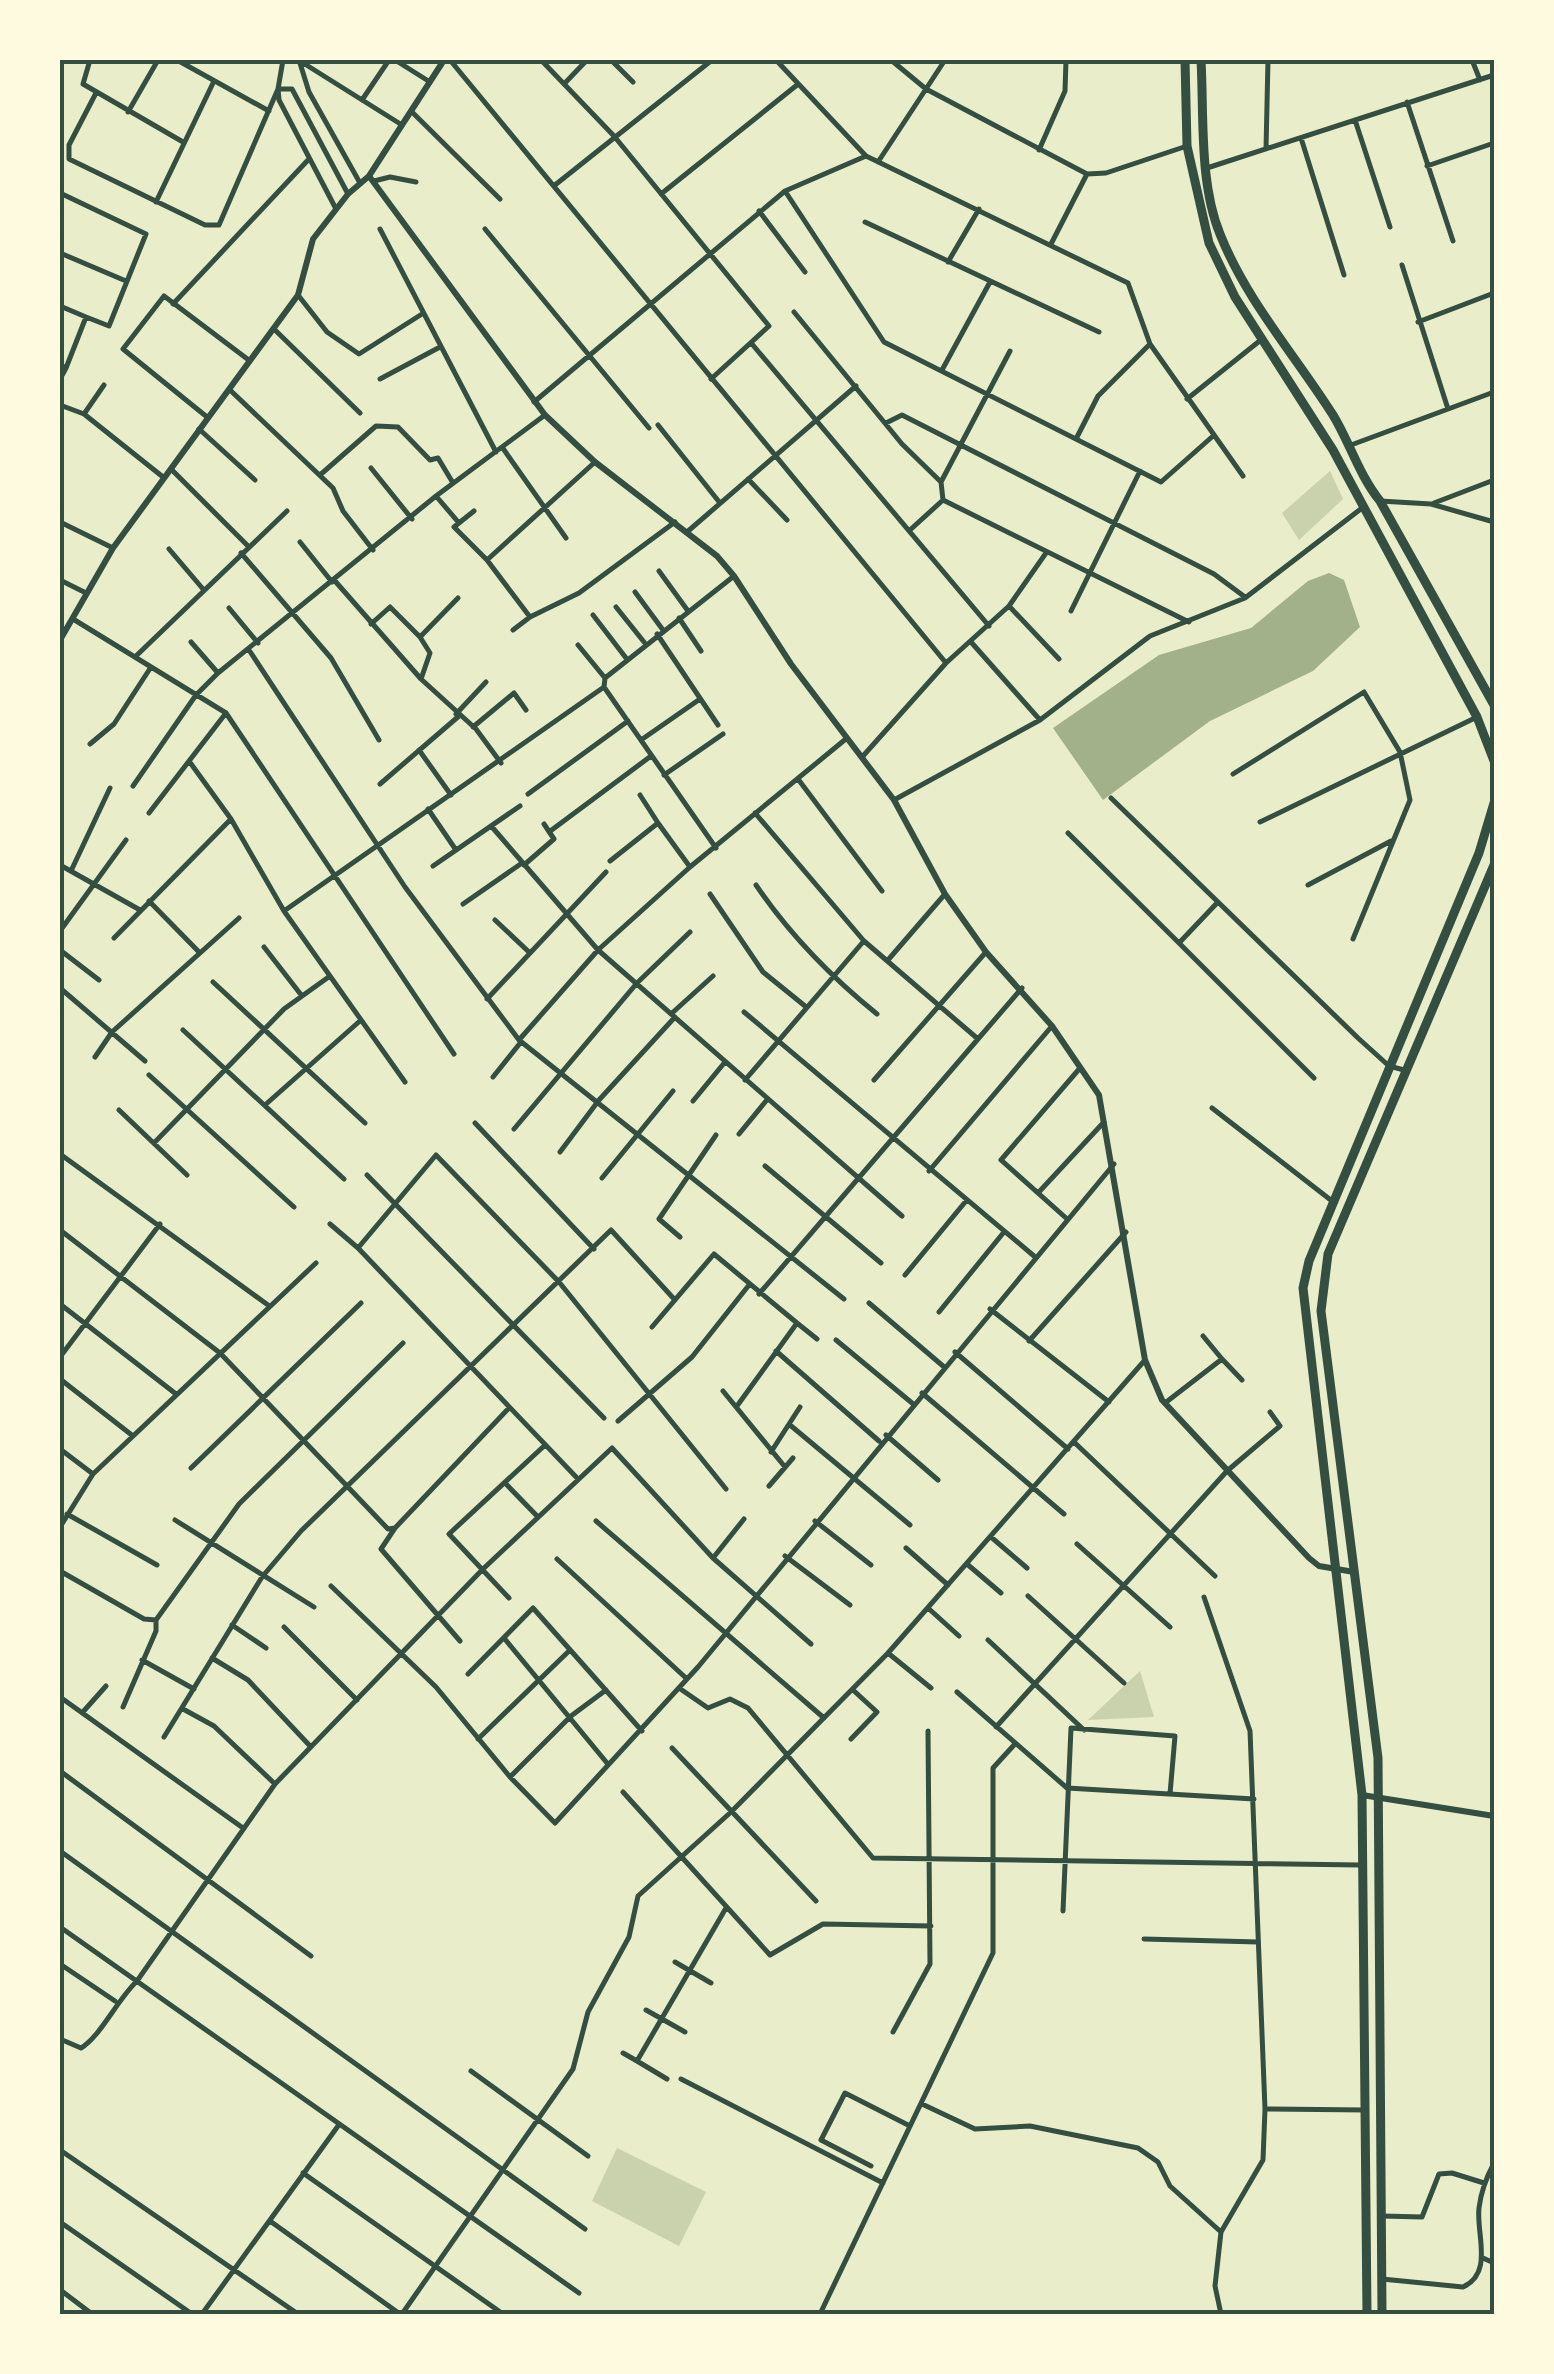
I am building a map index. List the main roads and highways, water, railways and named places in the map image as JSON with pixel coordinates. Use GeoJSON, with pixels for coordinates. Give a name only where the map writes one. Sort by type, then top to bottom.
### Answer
{"type":"FeatureCollection","features":[{"type":"Feature","properties":{"kind":"highway"},"geometry":{"type":"LineString","coordinates":[[1185,60],[1187,146],[1210,244],[1262,339],[1315,418],[1477,716],[1494,761]]}},
{"type":"Feature","properties":{"kind":"highway"},"geometry":{"type":"LineString","coordinates":[[1201,60],[1207,168],[1218,231],[1249,292],[1351,444],[1367,484],[1494,706]]}},
{"type":"Feature","properties":{"kind":"highway"},"geometry":{"type":"LineString","coordinates":[[1367,2314],[1362,1795],[1303,1314],[1309,1261],[1479,853],[1494,803]]}},
{"type":"Feature","properties":{"kind":"highway"},"geometry":{"type":"LineString","coordinates":[[1382,2314],[1377,1739],[1321,1311],[1322,1283],[1328,1254],[1494,865]]}}]}
